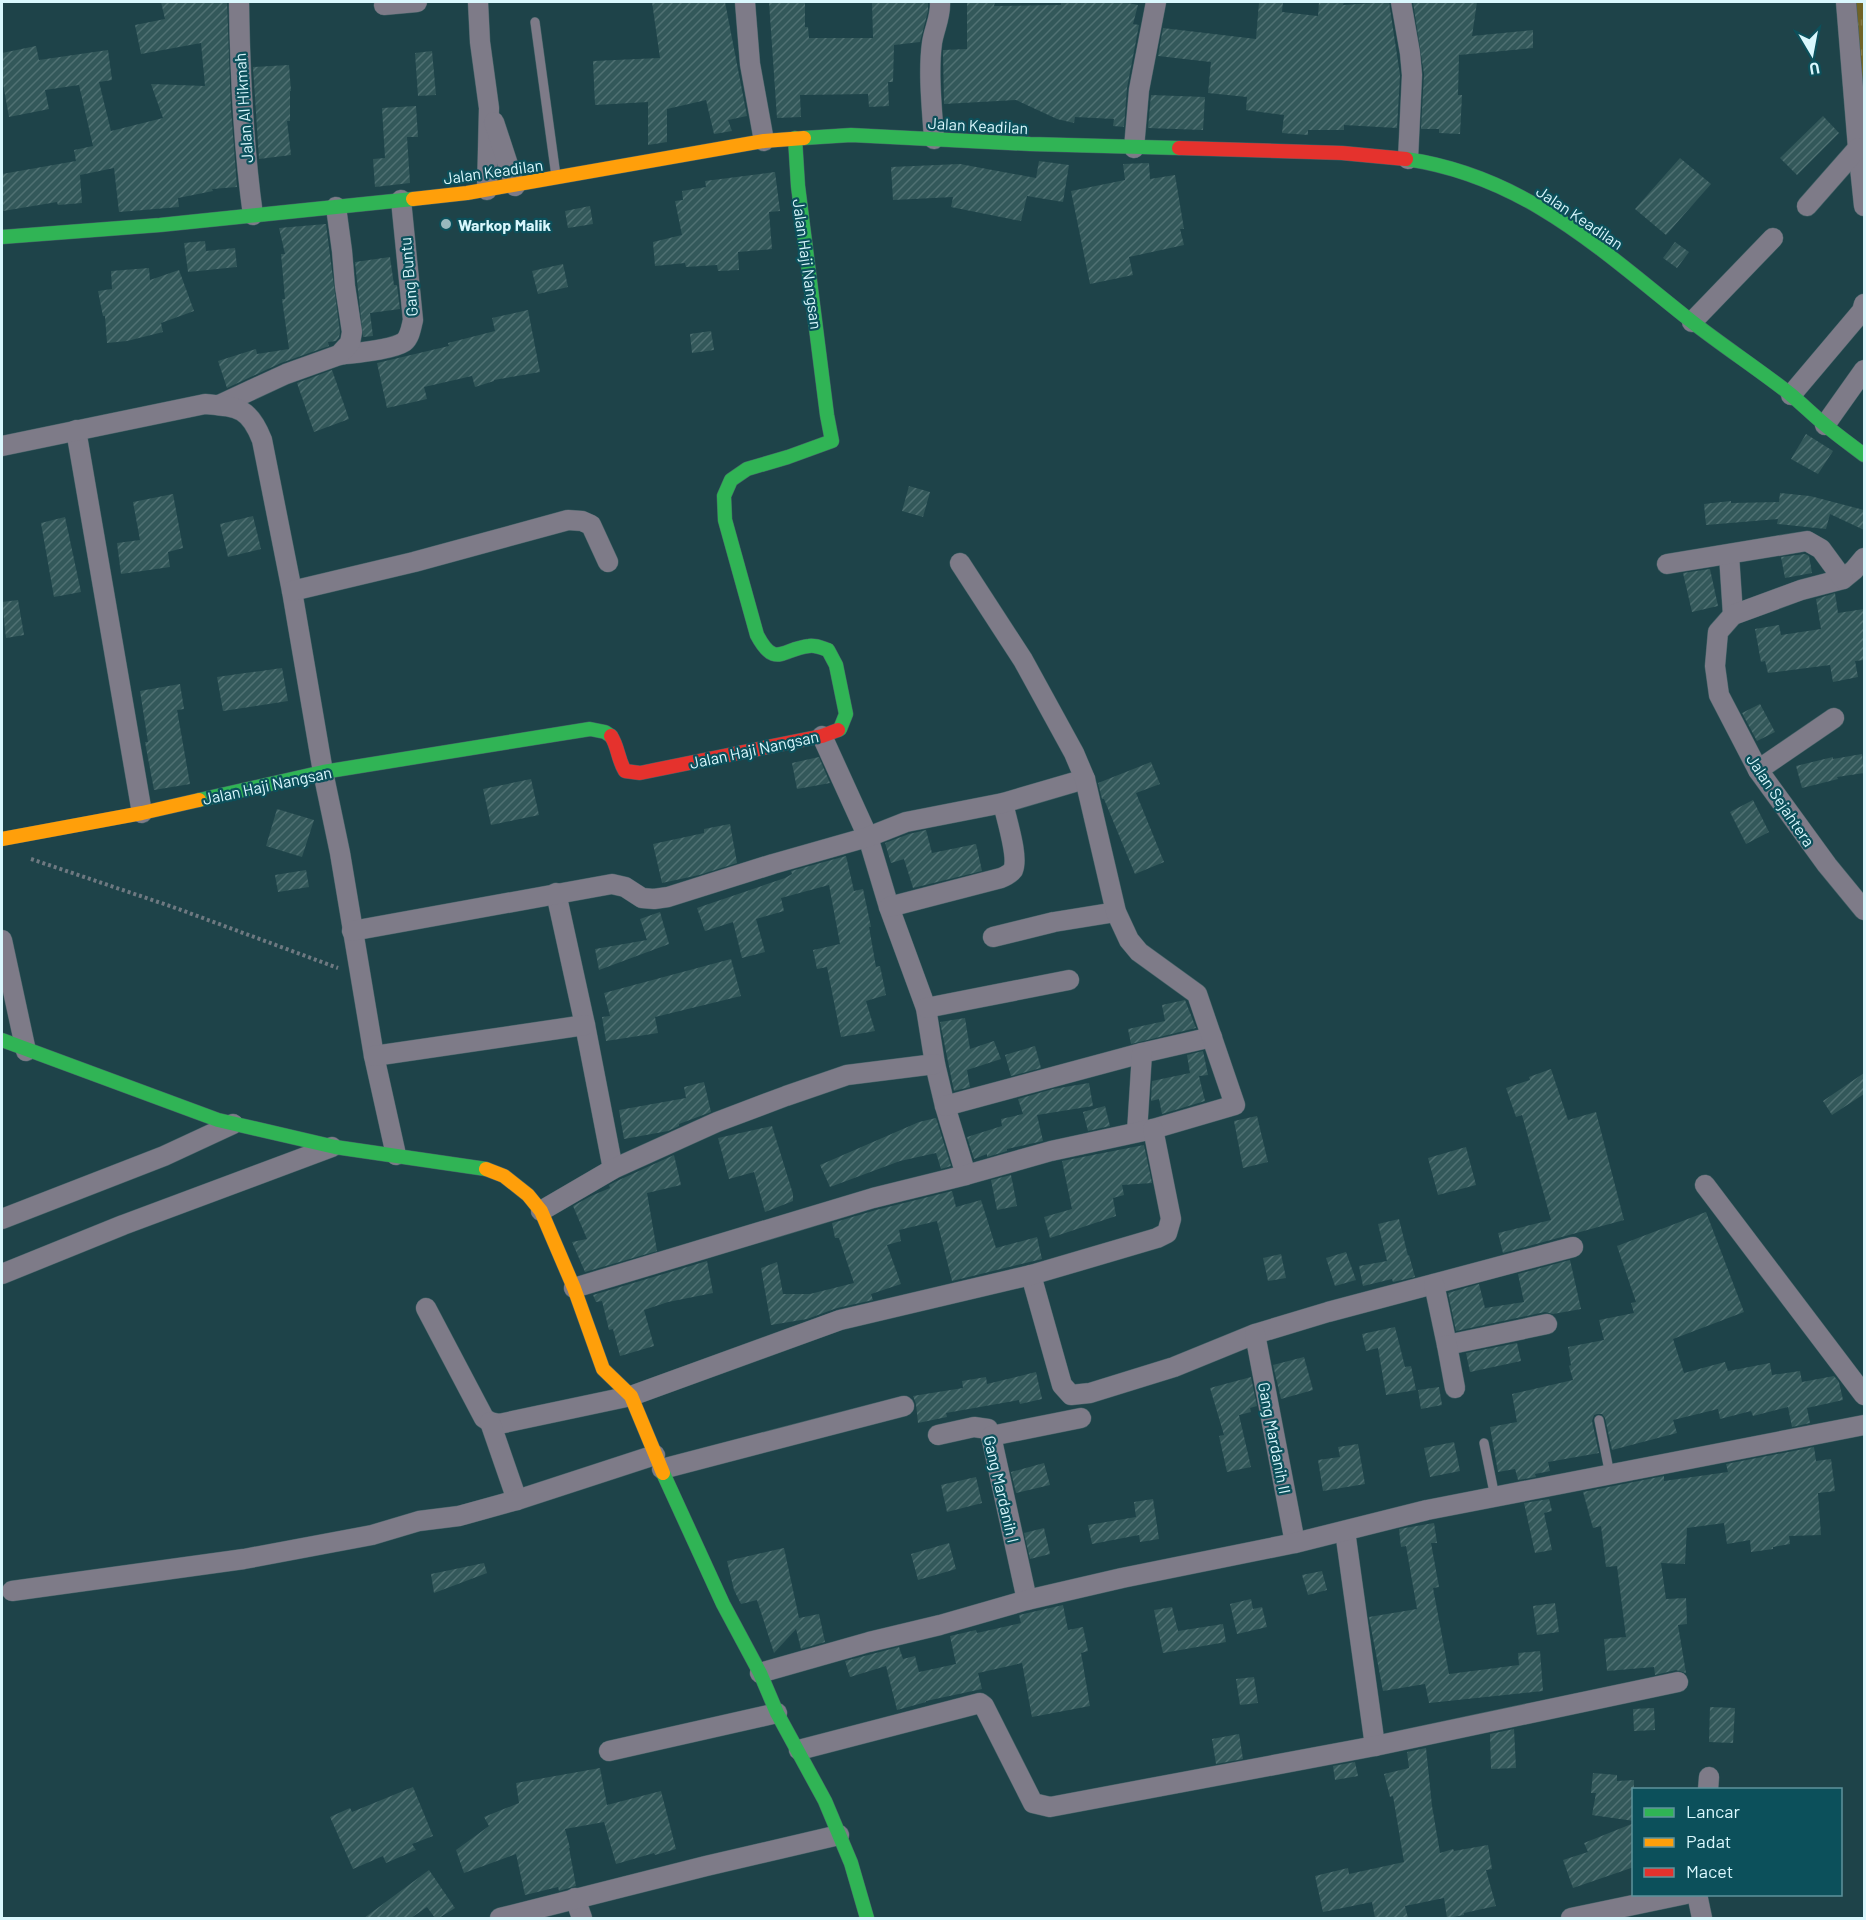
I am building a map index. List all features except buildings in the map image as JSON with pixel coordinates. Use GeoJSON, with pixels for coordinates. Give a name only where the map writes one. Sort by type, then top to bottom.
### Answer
{"type":"FeatureCollection","features":[{"type":"Feature","properties":{"kind":"street","name":"Jalan Al Hikmah"},"geometry":{"type":"LineString","coordinates":[[239,2],[244,123],[253,215]]}},
{"type":"Feature","properties":{"kind":"street"},"geometry":{"type":"LineString","coordinates":[[384,5],[417,2]]}},
{"type":"Feature","properties":{"kind":"street"},"geometry":{"type":"LineString","coordinates":[[478,2],[480,42],[489,108],[487,190]]}},
{"type":"Feature","properties":{"kind":"street"},"geometry":{"type":"LineString","coordinates":[[745,2],[750,64],[764,141]]}},
{"type":"Feature","properties":{"kind":"street"},"geometry":{"type":"LineString","coordinates":[[934,139],[932,43],[939,20],[939,2]]}},
{"type":"Feature","properties":{"kind":"street"},"geometry":{"type":"LineString","coordinates":[[1134,148],[1138,90],[1156,2]]}},
{"type":"Feature","properties":{"kind":"street"},"geometry":{"type":"LineString","coordinates":[[1401,2],[1412,75],[1408,159]]}},
{"type":"Feature","properties":{"kind":"street"},"geometry":{"type":"LineString","coordinates":[[1846,2],[1864,206]]}},
{"type":"Feature","properties":{"kind":"street"},"geometry":{"type":"LineString","coordinates":[[489,108],[515,186]]}},
{"type":"Feature","properties":{"kind":"street","name":"Jalan Keadilan"},"geometry":{"type":"LineString","coordinates":[[2,237],[138,227],[487,190],[764,141],[795,138],[851,135],[1134,148],[1342,153],[1408,159],[1445,166],[1482,178],[1548,211],[1599,247],[1692,322],[1791,395],[1864,455]]}},
{"type":"Feature","properties":{"kind":"street","name":"Jalan Haji Nangsan"},"geometry":{"type":"LineString","coordinates":[[2,839],[142,813],[323,772],[590,729],[607,731],[611,735],[625,771],[640,773],[822,736],[840,729],[846,714],[836,665],[828,650],[812,646],[770,654],[764,649],[757,635],[725,520],[724,496],[731,480],[747,469],[832,441],[798,186],[795,138]]}},
{"type":"Feature","properties":{"kind":"street"},"geometry":{"type":"LineString","coordinates":[[1807,206],[1858,148]]}},
{"type":"Feature","properties":{"kind":"street","name":"Gang Buntu"},"geometry":{"type":"LineString","coordinates":[[339,355],[394,346],[404,342],[410,335],[413,320],[401,200]]}},
{"type":"Feature","properties":{"kind":"street"},"geometry":{"type":"LineString","coordinates":[[219,405],[286,374],[339,355],[350,344],[352,332],[336,207]]}},
{"type":"Feature","properties":{"kind":"street"},"geometry":{"type":"LineString","coordinates":[[1692,322],[1773,238]]}},
{"type":"Feature","properties":{"kind":"street"},"geometry":{"type":"LineString","coordinates":[[1791,395],[1862,311],[1864,304]]}},
{"type":"Feature","properties":{"kind":"street"},"geometry":{"type":"LineString","coordinates":[[1825,425],[1864,370]]}},
{"type":"Feature","properties":{"kind":"street"},"geometry":{"type":"LineString","coordinates":[[2,446],[205,404],[242,410],[256,426],[262,440],[292,591],[374,1056],[396,1155]]}},
{"type":"Feature","properties":{"kind":"street"},"geometry":{"type":"LineString","coordinates":[[76,430],[142,813]]}},
{"type":"Feature","properties":{"kind":"street"},"geometry":{"type":"LineString","coordinates":[[292,591],[568,520],[582,520],[591,525],[608,562]]}},
{"type":"Feature","properties":{"kind":"street"},"geometry":{"type":"LineString","coordinates":[[1667,564],[1808,541],[1856,571]]}},
{"type":"Feature","properties":{"kind":"street"},"geometry":{"type":"LineString","coordinates":[[1729,555],[1733,615],[1856,571]]}},
{"type":"Feature","properties":{"kind":"street"},"geometry":{"type":"LineString","coordinates":[[574,1288],[873,1198],[1051,1151],[1145,1131],[1235,1105],[1197,994],[1139,952],[1129,940],[1116,912],[1085,779],[1074,753],[1042,692],[960,563]]}},
{"type":"Feature","properties":{"kind":"street","name":"Jalan Sejahtera"},"geometry":{"type":"LineString","coordinates":[[1733,615],[1718,632],[1715,666],[1719,695],[1758,770],[1827,865],[1864,910]]}},
{"type":"Feature","properties":{"kind":"street"},"geometry":{"type":"LineString","coordinates":[[1758,770],[1834,718]]}},
{"type":"Feature","properties":{"kind":"street"},"geometry":{"type":"LineString","coordinates":[[822,736],[868,837],[889,907],[926,1008],[935,1064],[945,1106],[966,1175]]}},
{"type":"Feature","properties":{"kind":"street"},"geometry":{"type":"LineString","coordinates":[[352,931],[612,884],[625,887],[642,898],[654,900],[868,837],[906,822],[1003,803],[1085,779]]}},
{"type":"Feature","properties":{"kind":"street"},"geometry":{"type":"LineString","coordinates":[[889,907],[1001,878],[1011,873],[1014,867],[1014,856],[1003,803]]}},
{"type":"Feature","properties":{"kind":"street"},"geometry":{"type":"LineString","coordinates":[[556,893],[613,1168]]}},
{"type":"Feature","properties":{"kind":"street"},"geometry":{"type":"LineString","coordinates":[[993,937],[1054,922],[1116,912]]}},
{"type":"Feature","properties":{"kind":"street"},"geometry":{"type":"LineString","coordinates":[[2,940],[4,975],[26,1050]]}},
{"type":"Feature","properties":{"kind":"street"},"geometry":{"type":"LineString","coordinates":[[926,1008],[1069,980]]}},
{"type":"Feature","properties":{"kind":"street"},"geometry":{"type":"LineString","coordinates":[[374,1056],[585,1025]]}},
{"type":"Feature","properties":{"kind":"street"},"geometry":{"type":"LineString","coordinates":[[945,1106],[1142,1053],[1212,1037]]}},
{"type":"Feature","properties":{"kind":"street"},"geometry":{"type":"LineString","coordinates":[[2,1040],[232,1124],[267,1134],[488,1170],[504,1176],[528,1195],[541,1211],[574,1288],[603,1369],[631,1396],[723,1604],[760,1673],[777,1713],[825,1800],[850,1863],[867,1918]]}},
{"type":"Feature","properties":{"kind":"street"},"geometry":{"type":"LineString","coordinates":[[426,1308],[484,1418],[499,1424],[631,1396],[840,1320],[1031,1275],[1157,1238],[1167,1233],[1171,1219],[1145,1131],[1142,1053]]}},
{"type":"Feature","properties":{"kind":"street"},"geometry":{"type":"LineString","coordinates":[[541,1211],[613,1168],[717,1122],[847,1075],[935,1064]]}},
{"type":"Feature","properties":{"kind":"street"},"geometry":{"type":"LineString","coordinates":[[2,1219],[164,1156],[232,1124]]}},
{"type":"Feature","properties":{"kind":"street"},"geometry":{"type":"LineString","coordinates":[[2,1274],[123,1225],[334,1146]]}},
{"type":"Feature","properties":{"kind":"street"},"geometry":{"type":"LineString","coordinates":[[1705,1185],[1864,1395]]}},
{"type":"Feature","properties":{"kind":"street"},"geometry":{"type":"LineString","coordinates":[[1031,1275],[1062,1385],[1071,1395],[1090,1393],[1174,1367],[1255,1334],[1328,1312],[1573,1247]]}},
{"type":"Feature","properties":{"kind":"street"},"geometry":{"type":"LineString","coordinates":[[1434,1284],[1455,1388]]}},
{"type":"Feature","properties":{"kind":"street"},"geometry":{"type":"LineString","coordinates":[[1447,1345],[1547,1324]]}},
{"type":"Feature","properties":{"kind":"street","name":"Gang Mardanih II"},"geometry":{"type":"LineString","coordinates":[[1255,1334],[1295,1542]]}},
{"type":"Feature","properties":{"kind":"street"},"geometry":{"type":"LineString","coordinates":[[12,1591],[244,1559],[372,1535],[419,1521],[459,1516],[659,1462],[904,1406]]}},
{"type":"Feature","properties":{"kind":"street"},"geometry":{"type":"LineString","coordinates":[[991,1436],[1082,1418]]}},
{"type":"Feature","properties":{"kind":"street"},"geometry":{"type":"LineString","coordinates":[[490,1422],[517,1500]]}},
{"type":"Feature","properties":{"kind":"street"},"geometry":{"type":"LineString","coordinates":[[760,1673],[1027,1600],[1122,1578],[1346,1531],[1427,1510],[1864,1425]]}},
{"type":"Feature","properties":{"kind":"street","name":"Gang Mardanih I"},"geometry":{"type":"LineString","coordinates":[[938,1435],[982,1427],[988,1429],[1027,1600]]}},
{"type":"Feature","properties":{"kind":"street"},"geometry":{"type":"LineString","coordinates":[[1346,1531],[1375,1746]]}},
{"type":"Feature","properties":{"kind":"street"},"geometry":{"type":"LineString","coordinates":[[799,1750],[980,1703],[984,1706],[1033,1803],[1045,1807],[1375,1746],[1678,1682]]}},
{"type":"Feature","properties":{"kind":"street"},"geometry":{"type":"LineString","coordinates":[[609,1751],[777,1713]]}},
{"type":"Feature","properties":{"kind":"street"},"geometry":{"type":"LineString","coordinates":[[500,1918],[695,1868],[839,1835]]}},
{"type":"Feature","properties":{"kind":"street"},"geometry":{"type":"LineString","coordinates":[[1571,1918],[1676,1896]]}},
{"type":"Feature","properties":{"kind":"street"},"geometry":{"type":"LineString","coordinates":[[1697,1896],[1702,1918]]}},
{"type":"Feature","properties":{"kind":"street"},"geometry":{"type":"LineString","coordinates":[[575,1898],[582,1918]]}},
{"type":"Feature","properties":{"kind":"lane"},"geometry":{"type":"LineString","coordinates":[[535,22],[556,178]]}},
{"type":"Feature","properties":{"kind":"lane"},"geometry":{"type":"LineString","coordinates":[[1599,1420],[1610,1475]]}},
{"type":"Feature","properties":{"kind":"lane"},"geometry":{"type":"LineString","coordinates":[[1484,1443],[1495,1497]]}},
{"type":"Feature","properties":{"kind":"path"},"geometry":{"type":"LineString","coordinates":[[23,857],[173,907],[361,977]]}},
{"type":"Feature","properties":{"kind":"green space"},"geometry":{"type":"Polygon","coordinates":[[[1850,2],[1864,2],[1864,156],[1850,2]]]}},
{"type":"Feature","properties":{"kind":"traffic: fast"},"geometry":{"type":"LineString","coordinates":[[804,138],[851,135],[1030,144],[1179,148]]}},
{"type":"Feature","properties":{"kind":"traffic: fast"},"geometry":{"type":"LineString","coordinates":[[795,138],[798,186],[832,441],[747,469],[731,480],[724,496],[725,520],[757,635],[763,645],[774,654],[809,646],[828,650],[836,665],[846,714],[838,730]]}},
{"type":"Feature","properties":{"kind":"traffic: fast"},"geometry":{"type":"LineString","coordinates":[[1406,159],[1449,168],[1488,182],[1525,199],[1559,220],[1593,243],[1703,330],[1790,394],[1864,455]]}},
{"type":"Feature","properties":{"kind":"traffic: fast"},"geometry":{"type":"LineString","coordinates":[[2,237],[160,225],[413,199]]}},
{"type":"Feature","properties":{"kind":"traffic: fast"},"geometry":{"type":"LineString","coordinates":[[199,800],[323,772],[590,729],[605,732],[611,736]]}},
{"type":"Feature","properties":{"kind":"traffic: fast"},"geometry":{"type":"LineString","coordinates":[[2,1040],[218,1120],[335,1147],[486,1169]]}},
{"type":"Feature","properties":{"kind":"traffic: fast"},"geometry":{"type":"LineString","coordinates":[[663,1473],[723,1604],[760,1673],[777,1713],[825,1801],[851,1863],[867,1918]]}},
{"type":"Feature","properties":{"kind":"traffic: slow"},"geometry":{"type":"LineString","coordinates":[[413,199],[467,193],[764,141],[804,138]]}},
{"type":"Feature","properties":{"kind":"traffic: slow"},"geometry":{"type":"LineString","coordinates":[[2,839],[199,800]]}},
{"type":"Feature","properties":{"kind":"traffic: slow"},"geometry":{"type":"LineString","coordinates":[[486,1169],[504,1176],[528,1195],[541,1211],[574,1288],[603,1369],[631,1396],[663,1473]]}},
{"type":"Feature","properties":{"kind":"traffic: jam"},"geometry":{"type":"LineString","coordinates":[[1179,148],[1342,153],[1406,159]]}},
{"type":"Feature","properties":{"kind":"traffic: jam"},"geometry":{"type":"LineString","coordinates":[[611,736],[625,771],[640,773],[822,736],[838,730]]}},
{"type":"Feature","properties":{"kind":"place","name":"Warkop Malik"},"geometry":{"type":"Point","coordinates":[446,224]}}]}
